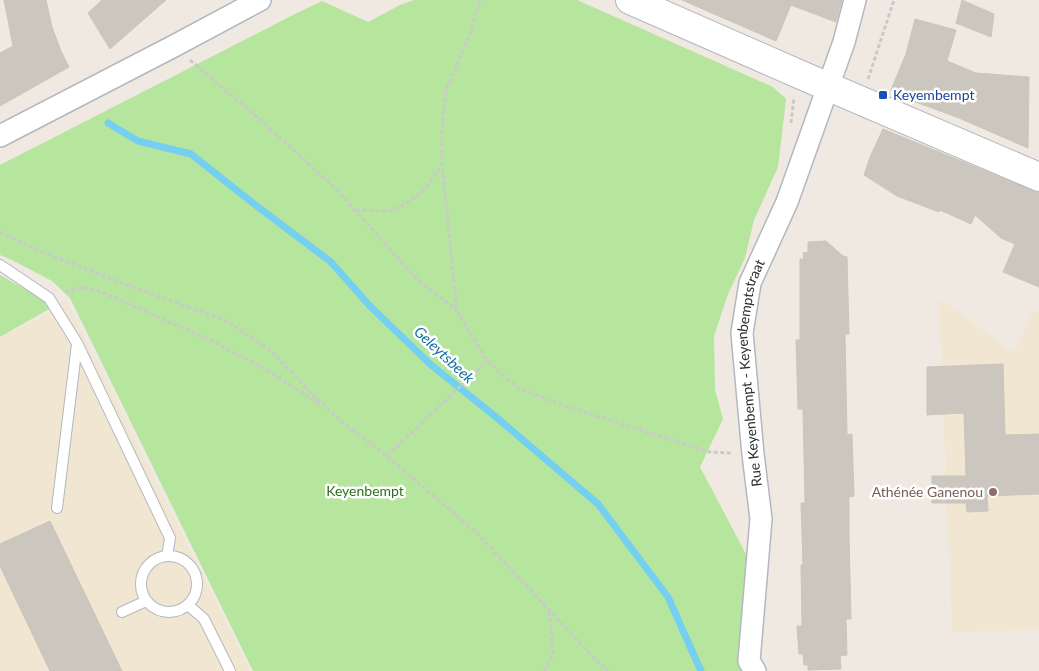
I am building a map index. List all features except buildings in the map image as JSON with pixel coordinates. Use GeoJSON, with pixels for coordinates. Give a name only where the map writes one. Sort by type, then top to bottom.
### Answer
{"type":"FeatureCollection","features":[{"type":"Feature","properties":{"kind":"main road"},"geometry":{"type":"LineString","coordinates":[[630,0],[1039,177]]}},
{"type":"Feature","properties":{"kind":"street"},"geometry":{"type":"LineString","coordinates":[[0,136],[260,0]]}},
{"type":"Feature","properties":{"kind":"street","name":"Rue Keyenbempt - Keyenbemptstraat"},"geometry":{"type":"LineString","coordinates":[[755,671],[749,661],[761,519],[742,333],[750,283],[787,202],[844,42],[855,0]]}},
{"type":"Feature","properties":{"kind":"lane"},"geometry":{"type":"LineString","coordinates":[[0,265],[49,298],[77,343],[170,538],[167,556]]}},
{"type":"Feature","properties":{"kind":"lane"},"geometry":{"type":"LineString","coordinates":[[57,508],[77,343]]}},
{"type":"Feature","properties":{"kind":"lane"},"geometry":{"type":"LineString","coordinates":[[167,556],[174,556],[188,563],[194,570],[197,590],[188,605],[181,610],[161,612],[146,602],[141,593],[140,583],[142,573],[149,563],[157,558],[167,556]]}},
{"type":"Feature","properties":{"kind":"lane"},"geometry":{"type":"LineString","coordinates":[[122,612],[146,602]]}},
{"type":"Feature","properties":{"kind":"lane"},"geometry":{"type":"LineString","coordinates":[[188,605],[204,619],[230,671]]}},
{"type":"Feature","properties":{"kind":"path"},"geometry":{"type":"LineString","coordinates":[[457,311],[442,163],[442,129],[446,90],[471,32],[480,0]]}},
{"type":"Feature","properties":{"kind":"path"},"geometry":{"type":"LineString","coordinates":[[866,84],[894,0]]}},
{"type":"Feature","properties":{"kind":"path"},"geometry":{"type":"LineString","coordinates":[[174,46],[264,123],[334,187],[416,279],[457,311],[487,361],[518,388],[562,406],[710,452],[753,454]]}},
{"type":"Feature","properties":{"kind":"path"},"geometry":{"type":"LineString","coordinates":[[355,210],[389,211],[402,206],[424,191],[442,163]]}},
{"type":"Feature","properties":{"kind":"path"},"geometry":{"type":"LineString","coordinates":[[0,232],[45,253],[141,290],[227,320],[269,349],[344,424],[387,456],[478,534],[608,671]]}},
{"type":"Feature","properties":{"kind":"path"},"geometry":{"type":"LineString","coordinates":[[49,298],[83,286],[102,292],[214,342],[267,370],[330,411]]}},
{"type":"Feature","properties":{"kind":"path"},"geometry":{"type":"LineString","coordinates":[[387,456],[487,361]]}},
{"type":"Feature","properties":{"kind":"path"},"geometry":{"type":"LineString","coordinates":[[544,671],[553,655],[549,610]]}},
{"type":"Feature","properties":{"kind":"shaded area","name":"Athénée Ganenou"},"geometry":{"type":"Polygon","coordinates":[[[939,298],[1014,353],[1032,312],[1039,313],[1039,630],[952,632],[939,298]]]}},
{"type":"Feature","properties":{"kind":"shaded area"},"geometry":{"type":"Polygon","coordinates":[[[67,302],[250,671],[0,671],[0,339],[67,302]]]}},
{"type":"Feature","properties":{"kind":"green space","name":"Keyenbempt"},"geometry":{"type":"Polygon","coordinates":[[[414,0],[577,0],[773,87],[786,99],[778,167],[754,220],[745,258],[728,294],[714,336],[715,390],[723,419],[700,467],[747,556],[746,671],[253,671],[70,298],[52,281],[0,255],[0,165],[322,1],[368,22],[400,5],[414,0]]]}},
{"type":"Feature","properties":{"kind":"green space"},"geometry":{"type":"Polygon","coordinates":[[[0,275],[41,298],[51,308],[0,337],[0,275]]]}},
{"type":"Feature","properties":{"kind":"waterway","name":"Geleytsbeek"},"geometry":{"type":"LineString","coordinates":[[108,123],[138,141],[191,154],[331,262],[369,305],[430,364],[496,417],[598,504],[668,597],[701,671]]}},
{"type":"Feature","properties":{"kind":"place","name":"Keyembempt"},"geometry":{"type":"Point","coordinates":[883,95]}},
{"type":"Feature","properties":{"kind":"place","name":"Athénée Ganenou"},"geometry":{"type":"Point","coordinates":[993,492]}}]}
